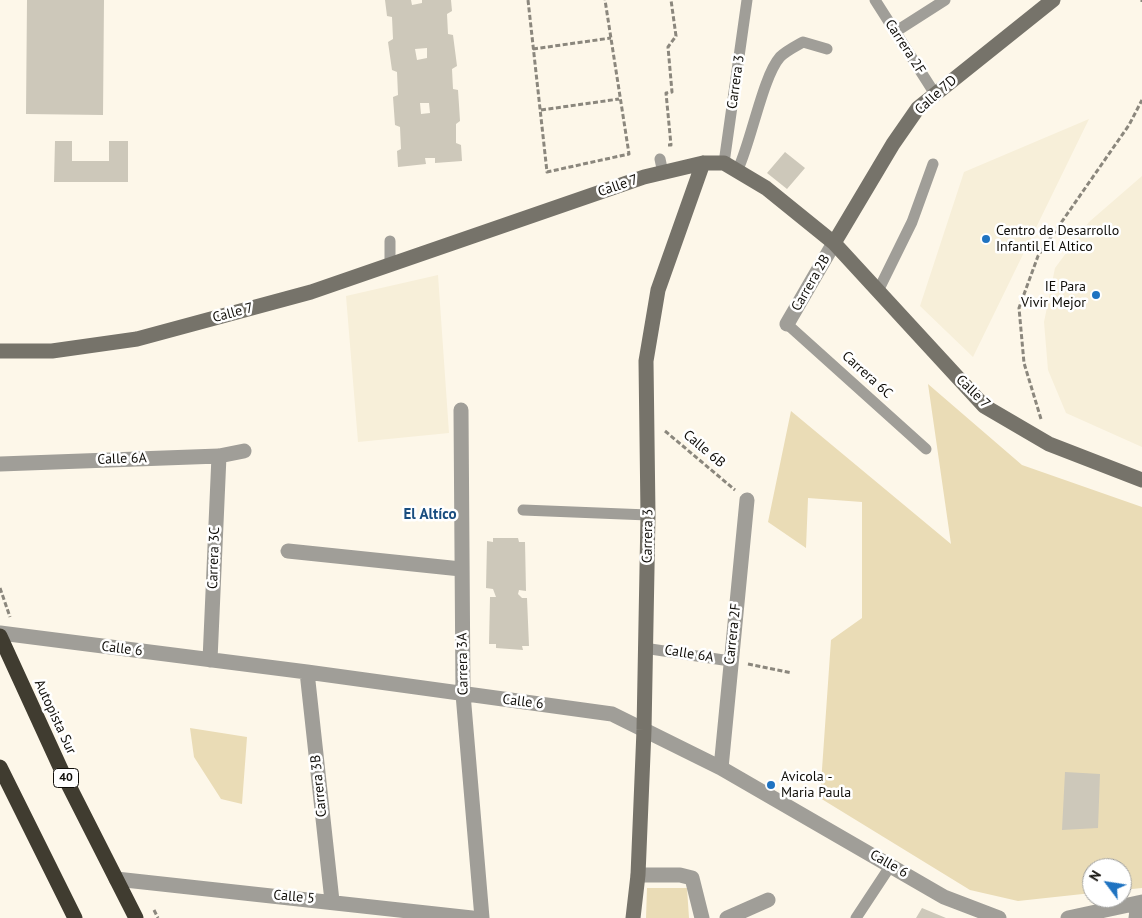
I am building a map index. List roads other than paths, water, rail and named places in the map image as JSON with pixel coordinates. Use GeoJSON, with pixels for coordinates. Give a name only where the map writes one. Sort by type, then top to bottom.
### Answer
{"type":"FeatureCollection","features":[{"type":"Feature","properties":{"kind":"highway","name":"Autopista Sur"},"geometry":{"type":"LineString","coordinates":[[0,635],[65,778],[136,918]]}},
{"type":"Feature","properties":{"kind":"highway"},"geometry":{"type":"LineString","coordinates":[[0,767],[75,918]]}},
{"type":"Feature","properties":{"kind":"main road","name":"Calle 7D"},"geometry":{"type":"LineString","coordinates":[[834,243],[893,144],[918,108],[1053,0]]}},
{"type":"Feature","properties":{"kind":"main road","name":"Calle 7"},"geometry":{"type":"LineString","coordinates":[[0,351],[52,351],[137,339],[311,292],[644,177],[662,166],[703,163],[731,166],[766,188],[834,243],[984,406],[1048,444],[1142,480]]}},
{"type":"Feature","properties":{"kind":"main road","name":"Carrera 3"},"geometry":{"type":"LineString","coordinates":[[633,918],[638,875],[644,730],[644,648],[648,515],[646,361],[658,290],[703,163]]}},
{"type":"Feature","properties":{"kind":"street","name":"Carrera 2B"},"geometry":{"type":"LineString","coordinates":[[787,324],[834,243]]}},
{"type":"Feature","properties":{"kind":"street","name":"Carrera 3A"},"geometry":{"type":"LineString","coordinates":[[461,410],[463,694],[482,918]]}},
{"type":"Feature","properties":{"kind":"street","name":"Calle 6A"},"geometry":{"type":"LineString","coordinates":[[0,464],[218,456],[244,451]]}},
{"type":"Feature","properties":{"kind":"street","name":"Carrera 3C"},"geometry":{"type":"LineString","coordinates":[[210,660],[218,456]]}},
{"type":"Feature","properties":{"kind":"street","name":"Carrera 2F"},"geometry":{"type":"LineString","coordinates":[[721,768],[747,500]]}},
{"type":"Feature","properties":{"kind":"street"},"geometry":{"type":"LineString","coordinates":[[288,551],[461,569]]}},
{"type":"Feature","properties":{"kind":"street","name":"Calle 6"},"geometry":{"type":"LineString","coordinates":[[0,635],[307,672],[463,694],[595,705],[721,768],[944,897],[999,918]]}},
{"type":"Feature","properties":{"kind":"street","name":"Carrera 3B"},"geometry":{"type":"LineString","coordinates":[[307,672],[332,901]]}},
{"type":"Feature","properties":{"kind":"street"},"geometry":{"type":"LineString","coordinates":[[638,875],[680,875],[692,878],[702,918]]}},
{"type":"Feature","properties":{"kind":"street","name":"Calle 5"},"geometry":{"type":"LineString","coordinates":[[116,879],[332,901],[472,918]]}},
{"type":"Feature","properties":{"kind":"street"},"geometry":{"type":"LineString","coordinates":[[727,918],[768,900]]}},
{"type":"Feature","properties":{"kind":"street"},"geometry":{"type":"LineString","coordinates":[[1068,918],[1140,902],[1136,918]]}},
{"type":"Feature","properties":{"kind":"lane","name":"Carrera 3"},"geometry":{"type":"LineString","coordinates":[[731,166],[747,0]]}},
{"type":"Feature","properties":{"kind":"lane","name":"Carrera 2F"},"geometry":{"type":"LineString","coordinates":[[875,0],[935,94]]}},
{"type":"Feature","properties":{"kind":"lane"},"geometry":{"type":"LineString","coordinates":[[895,32],[945,0]]}},
{"type":"Feature","properties":{"kind":"lane"},"geometry":{"type":"LineString","coordinates":[[731,166],[745,154],[769,78],[780,56],[803,42],[827,49]]}},
{"type":"Feature","properties":{"kind":"lane"},"geometry":{"type":"LineString","coordinates":[[878,291],[912,222],[932,164]]}},
{"type":"Feature","properties":{"kind":"lane"},"geometry":{"type":"LineString","coordinates":[[390,241],[390,264]]}},
{"type":"Feature","properties":{"kind":"lane","name":"Carrera 6C"},"geometry":{"type":"LineString","coordinates":[[787,324],[926,449]]}},
{"type":"Feature","properties":{"kind":"lane"},"geometry":{"type":"LineString","coordinates":[[523,510],[648,515]]}},
{"type":"Feature","properties":{"kind":"lane","name":"Calle 6A"},"geometry":{"type":"LineString","coordinates":[[644,648],[730,661]]}},
{"type":"Feature","properties":{"kind":"lane"},"geometry":{"type":"LineString","coordinates":[[856,918],[891,865]]}},
{"type":"Feature","properties":{"kind":"place","name":"Centro de Desarrollo Infantil El Altico"},"geometry":{"type":"Point","coordinates":[986,239]}},
{"type":"Feature","properties":{"kind":"place","name":"IE Para Vivir Mejor"},"geometry":{"type":"Point","coordinates":[1096,295]}},
{"type":"Feature","properties":{"kind":"place","name":"Avicola - Maria Paula"},"geometry":{"type":"Point","coordinates":[771,785]}},
{"type":"Feature","properties":{"kind":"district","name":"El Altíco"},"geometry":{"type":"Point","coordinates":[430,515]}}]}
